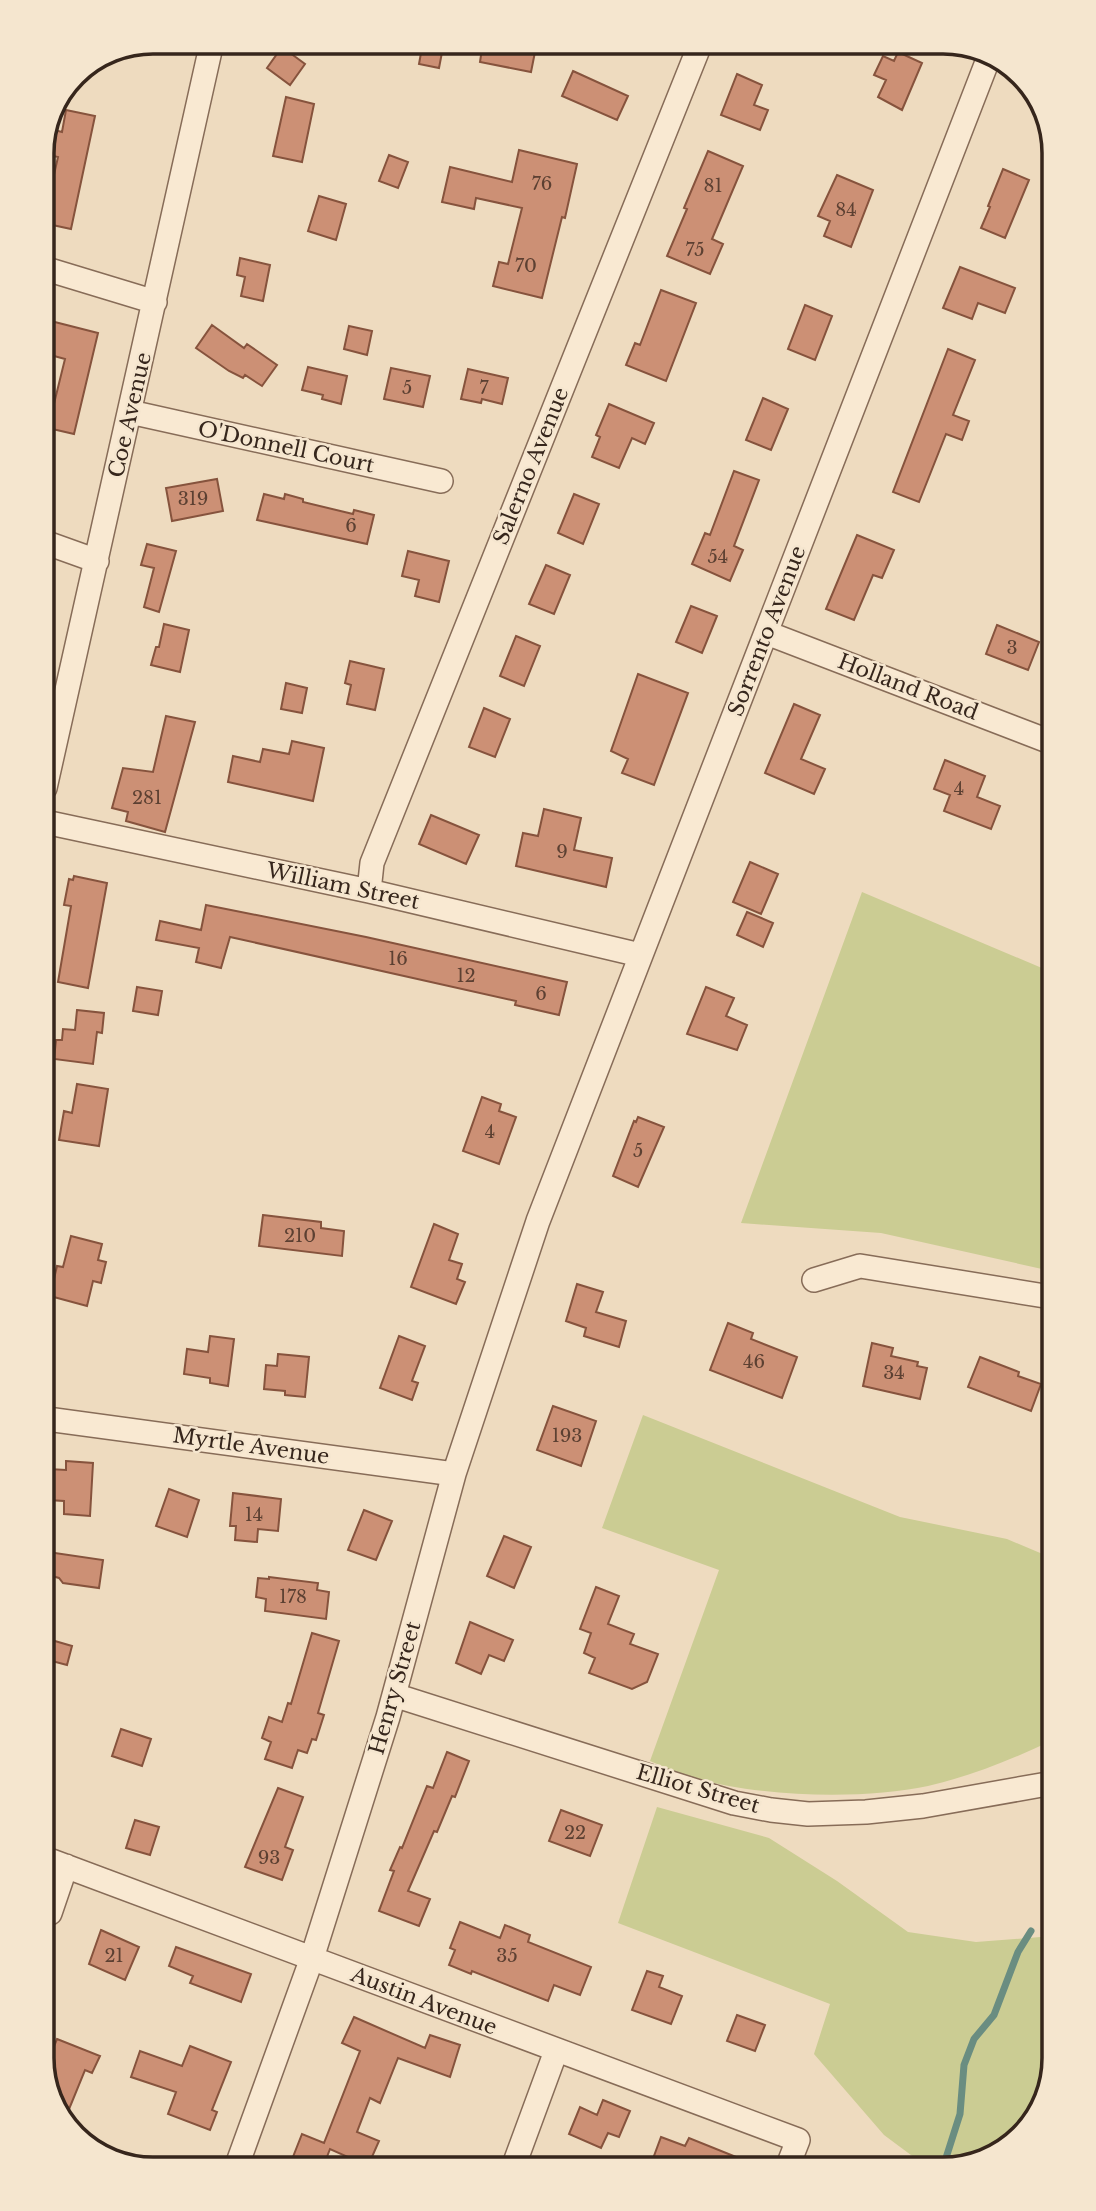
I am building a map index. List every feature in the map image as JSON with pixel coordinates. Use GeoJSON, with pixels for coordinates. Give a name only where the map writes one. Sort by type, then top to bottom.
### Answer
{"type":"FeatureCollection","features":[{"type":"Feature","properties":{"kind":"street","name":"Coe Avenue"},"geometry":{"type":"LineString","coordinates":[[54,749],[209,54]]}},
{"type":"Feature","properties":{"kind":"street","name":"Salerno Avenue"},"geometry":{"type":"LineString","coordinates":[[369,891],[372,863],[696,54]]}},
{"type":"Feature","properties":{"kind":"street","name":"Sorrento Avenue"},"geometry":{"type":"LineString","coordinates":[[544,1205],[986,64]]}},
{"type":"Feature","properties":{"kind":"street"},"geometry":{"type":"LineString","coordinates":[[54,271],[155,302]]}},
{"type":"Feature","properties":{"kind":"street","name":"O'Donnell Court"},"geometry":{"type":"LineString","coordinates":[[130,412],[441,481]]}},
{"type":"Feature","properties":{"kind":"street"},"geometry":{"type":"LineString","coordinates":[[54,546],[97,561]]}},
{"type":"Feature","properties":{"kind":"street","name":"Holland Road"},"geometry":{"type":"LineString","coordinates":[[767,633],[1042,739]]}},
{"type":"Feature","properties":{"kind":"street","name":"William Street"},"geometry":{"type":"LineString","coordinates":[[54,824],[369,891],[640,955]]}},
{"type":"Feature","properties":{"kind":"street","name":"Henry Street"},"geometry":{"type":"LineString","coordinates":[[240,2157],[312,1958],[394,1695],[454,1474],[544,1205]]}},
{"type":"Feature","properties":{"kind":"street"},"geometry":{"type":"LineString","coordinates":[[814,1280],[860,1266],[1042,1296]]}},
{"type":"Feature","properties":{"kind":"street","name":"Myrtle Avenue"},"geometry":{"type":"LineString","coordinates":[[54,1420],[454,1474]]}},
{"type":"Feature","properties":{"kind":"street","name":"Elliot Street"},"geometry":{"type":"LineString","coordinates":[[394,1695],[734,1803],[772,1810],[808,1814],[877,1811],[923,1806],[1042,1785]]}},
{"type":"Feature","properties":{"kind":"street"},"geometry":{"type":"LineString","coordinates":[[54,1884],[57,1863]]}},
{"type":"Feature","properties":{"kind":"street","name":"Austin Avenue"},"geometry":{"type":"LineString","coordinates":[[57,1863],[798,2140],[791,2157]]}},
{"type":"Feature","properties":{"kind":"street"},"geometry":{"type":"LineString","coordinates":[[517,2157],[556,2051]]}},
{"type":"Feature","properties":{"kind":"green space"},"geometry":{"type":"Polygon","coordinates":[[[862,892],[1042,968],[1042,1269],[881,1233],[741,1223],[862,892]]]}},
{"type":"Feature","properties":{"kind":"green space"},"geometry":{"type":"Polygon","coordinates":[[[643,1415],[900,1517],[1007,1539],[1042,1554],[1042,1745],[960,1777],[928,1786],[843,1795],[749,1789],[695,1778],[650,1761],[719,1570],[602,1528],[643,1415]]]}},
{"type":"Feature","properties":{"kind":"green space"},"geometry":{"type":"Polygon","coordinates":[[[657,1807],[769,1838],[837,1881],[908,1932],[976,1942],[1042,1937],[1042,2058],[1037,2090],[1017,2123],[992,2144],[962,2155],[914,2157],[884,2135],[814,2054],[830,2004],[618,1923],[657,1807]]]}},
{"type":"Feature","properties":{"kind":"building"},"geometry":{"type":"Polygon","coordinates":[[[277,54],[291,54],[305,64],[290,85],[267,68],[277,54]]]}},
{"type":"Feature","properties":{"kind":"building"},"geometry":{"type":"Polygon","coordinates":[[[421,54],[442,54],[439,68],[419,64],[421,54]]]}},
{"type":"Feature","properties":{"kind":"building"},"geometry":{"type":"Polygon","coordinates":[[[481,54],[535,54],[531,72],[480,62],[481,54]]]}},
{"type":"Feature","properties":{"kind":"building"},"geometry":{"type":"Polygon","coordinates":[[[897,54],[902,54],[922,63],[902,110],[878,97],[886,80],[874,75],[883,56],[894,61],[897,54]]]}},
{"type":"Feature","properties":{"kind":"building"},"geometry":{"type":"Polygon","coordinates":[[[573,71],[628,96],[617,120],[562,96],[573,71]]]}},
{"type":"Feature","properties":{"kind":"building"},"geometry":{"type":"Polygon","coordinates":[[[737,74],[762,85],[754,105],[768,110],[760,130],[721,115],[737,74]]]}},
{"type":"Feature","properties":{"kind":"building"},"geometry":{"type":"Polygon","coordinates":[[[286,97],[314,104],[302,162],[273,156],[286,97]]]}},
{"type":"Feature","properties":{"kind":"building"},"geometry":{"type":"Polygon","coordinates":[[[66,110],[95,116],[71,229],[54,225],[54,175],[58,157],[54,156],[54,147],[57,131],[62,132],[66,110]]]}},
{"type":"Feature","properties":{"kind":"building"},"geometry":{"type":"Polygon","coordinates":[[[519,150],[577,164],[542,298],[493,286],[499,262],[508,264],[522,208],[476,198],[474,209],[442,202],[450,167],[512,182],[519,150]]]}},
{"type":"Feature","properties":{"kind":"building"},"geometry":{"type":"Polygon","coordinates":[[[708,151],[743,166],[712,239],[723,244],[710,274],[667,256],[708,151]]]}},
{"type":"Feature","properties":{"kind":"building"},"geometry":{"type":"Polygon","coordinates":[[[389,155],[408,162],[398,188],[379,181],[389,155]]]}},
{"type":"Feature","properties":{"kind":"building"},"geometry":{"type":"Polygon","coordinates":[[[1003,169],[1029,180],[1005,238],[981,228],[1003,169]]]}},
{"type":"Feature","properties":{"kind":"building"},"geometry":{"type":"Polygon","coordinates":[[[837,175],[873,190],[851,247],[824,236],[830,221],[818,216],[837,175]]]}},
{"type":"Feature","properties":{"kind":"building"},"geometry":{"type":"Polygon","coordinates":[[[319,196],[346,204],[336,240],[308,231],[319,196]]]}},
{"type":"Feature","properties":{"kind":"building"},"geometry":{"type":"Polygon","coordinates":[[[240,258],[270,265],[263,301],[241,296],[245,277],[237,275],[240,258]]]}},
{"type":"Feature","properties":{"kind":"building"},"geometry":{"type":"Polygon","coordinates":[[[960,267],[1015,288],[1005,313],[978,303],[972,319],[943,308],[960,267]]]}},
{"type":"Feature","properties":{"kind":"building"},"geometry":{"type":"Polygon","coordinates":[[[661,290],[696,303],[666,381],[626,365],[635,343],[640,345],[661,290]]]}},
{"type":"Feature","properties":{"kind":"building"},"geometry":{"type":"Polygon","coordinates":[[[805,305],[832,316],[815,360],[788,349],[805,305]]]}},
{"type":"Feature","properties":{"kind":"building"},"geometry":{"type":"Polygon","coordinates":[[[54,322],[98,333],[74,434],[54,429],[54,404],[65,359],[54,356],[54,322]]]}},
{"type":"Feature","properties":{"kind":"building"},"geometry":{"type":"Polygon","coordinates":[[[212,325],[244,348],[247,344],[277,365],[262,386],[245,375],[243,378],[229,371],[196,348],[212,325]]]}},
{"type":"Feature","properties":{"kind":"building"},"geometry":{"type":"Polygon","coordinates":[[[349,326],[372,331],[367,355],[344,349],[349,326]]]}},
{"type":"Feature","properties":{"kind":"building"},"geometry":{"type":"Polygon","coordinates":[[[948,349],[975,360],[953,415],[969,421],[962,440],[946,434],[919,502],[893,492],[948,349]]]}},
{"type":"Feature","properties":{"kind":"building"},"geometry":{"type":"Polygon","coordinates":[[[308,367],[347,376],[341,404],[322,399],[323,395],[302,390],[308,367]]]}},
{"type":"Feature","properties":{"kind":"building"},"geometry":{"type":"Polygon","coordinates":[[[391,368],[430,376],[423,407],[384,399],[391,368]]]}},
{"type":"Feature","properties":{"kind":"building"},"geometry":{"type":"Polygon","coordinates":[[[468,369],[508,378],[502,404],[482,399],[481,403],[461,399],[468,369]]]}},
{"type":"Feature","properties":{"kind":"building"},"geometry":{"type":"Polygon","coordinates":[[[763,398],[788,409],[771,450],[746,440],[763,398]]]}},
{"type":"Feature","properties":{"kind":"building"},"geometry":{"type":"Polygon","coordinates":[[[609,404],[654,423],[645,444],[632,438],[619,468],[592,457],[600,437],[596,435],[609,404]]]}},
{"type":"Feature","properties":{"kind":"building"},"geometry":{"type":"Polygon","coordinates":[[[734,471],[759,480],[734,546],[743,550],[730,581],[692,564],[705,533],[710,535],[734,471]]]}},
{"type":"Feature","properties":{"kind":"building"},"geometry":{"type":"Polygon","coordinates":[[[217,479],[223,511],[172,521],[166,488],[217,479]]]}},
{"type":"Feature","properties":{"kind":"building"},"geometry":{"type":"Polygon","coordinates":[[[264,494],[284,499],[285,494],[303,499],[303,502],[353,514],[354,510],[374,515],[367,544],[257,520],[264,494]]]}},
{"type":"Feature","properties":{"kind":"building"},"geometry":{"type":"Polygon","coordinates":[[[574,494],[599,504],[583,544],[558,533],[574,494]]]}},
{"type":"Feature","properties":{"kind":"building"},"geometry":{"type":"Polygon","coordinates":[[[857,535],[894,550],[882,578],[873,575],[854,620],[826,609],[857,535]]]}},
{"type":"Feature","properties":{"kind":"building"},"geometry":{"type":"Polygon","coordinates":[[[147,544],[176,551],[159,612],[144,607],[154,568],[141,565],[147,544]]]}},
{"type":"Feature","properties":{"kind":"building"},"geometry":{"type":"Polygon","coordinates":[[[408,551],[449,561],[439,602],[415,596],[419,580],[402,576],[408,551]]]}},
{"type":"Feature","properties":{"kind":"building"},"geometry":{"type":"Polygon","coordinates":[[[546,565],[570,575],[554,614],[529,604],[546,565]]]}},
{"type":"Feature","properties":{"kind":"building"},"geometry":{"type":"Polygon","coordinates":[[[691,606],[717,616],[702,653],[676,642],[691,606]]]}},
{"type":"Feature","properties":{"kind":"building"},"geometry":{"type":"Polygon","coordinates":[[[164,624],[189,630],[180,672],[151,665],[156,647],[159,647],[164,624]]]}},
{"type":"Feature","properties":{"kind":"building"},"geometry":{"type":"Polygon","coordinates":[[[997,625],[1039,642],[1028,670],[986,654],[997,625]]]}},
{"type":"Feature","properties":{"kind":"building"},"geometry":{"type":"Polygon","coordinates":[[[516,636],[540,646],[524,686],[500,676],[516,636]]]}},
{"type":"Feature","properties":{"kind":"building"},"geometry":{"type":"Polygon","coordinates":[[[350,661],[384,669],[375,710],[347,704],[351,685],[345,683],[350,661]]]}},
{"type":"Feature","properties":{"kind":"building"},"geometry":{"type":"Polygon","coordinates":[[[638,674],[688,693],[654,785],[622,773],[628,759],[611,751],[638,674]]]}},
{"type":"Feature","properties":{"kind":"building"},"geometry":{"type":"Polygon","coordinates":[[[286,683],[307,688],[302,713],[281,709],[286,683]]]}},
{"type":"Feature","properties":{"kind":"building"},"geometry":{"type":"Polygon","coordinates":[[[794,704],[820,715],[801,759],[825,769],[814,794],[765,773],[794,704]]]}},
{"type":"Feature","properties":{"kind":"building"},"geometry":{"type":"Polygon","coordinates":[[[484,708],[510,719],[495,757],[469,747],[484,708]]]}},
{"type":"Feature","properties":{"kind":"building"},"geometry":{"type":"Polygon","coordinates":[[[166,716],[195,722],[165,832],[126,821],[128,812],[112,808],[123,768],[153,772],[166,716]]]}},
{"type":"Feature","properties":{"kind":"building"},"geometry":{"type":"Polygon","coordinates":[[[292,741],[324,748],[313,801],[228,782],[233,756],[260,762],[263,749],[289,754],[292,741]]]}},
{"type":"Feature","properties":{"kind":"building"},"geometry":{"type":"Polygon","coordinates":[[[945,760],[985,776],[977,797],[1000,806],[991,829],[944,811],[950,795],[934,789],[945,760]]]}},
{"type":"Feature","properties":{"kind":"building"},"geometry":{"type":"Polygon","coordinates":[[[544,809],[581,818],[574,850],[612,858],[606,887],[516,866],[523,833],[538,836],[544,809]]]}},
{"type":"Feature","properties":{"kind":"building"},"geometry":{"type":"Polygon","coordinates":[[[431,815],[479,835],[466,864],[419,844],[431,815]]]}},
{"type":"Feature","properties":{"kind":"building"},"geometry":{"type":"Polygon","coordinates":[[[750,862],[778,874],[761,914],[733,902],[750,862]]]}},
{"type":"Feature","properties":{"kind":"building"},"geometry":{"type":"Polygon","coordinates":[[[74,876],[107,883],[88,988],[58,982],[71,906],[64,905],[69,879],[73,880],[74,876]]]}},
{"type":"Feature","properties":{"kind":"building"},"geometry":{"type":"Polygon","coordinates":[[[206,905],[567,982],[559,1015],[515,1005],[516,1001],[230,937],[221,968],[196,962],[199,948],[156,940],[160,921],[201,930],[206,905]]]}},
{"type":"Feature","properties":{"kind":"building"},"geometry":{"type":"Polygon","coordinates":[[[747,912],[773,923],[763,947],[737,935],[747,912]]]}},
{"type":"Feature","properties":{"kind":"building"},"geometry":{"type":"Polygon","coordinates":[[[137,987],[162,991],[158,1015],[133,1011],[137,987]]]}},
{"type":"Feature","properties":{"kind":"building"},"geometry":{"type":"Polygon","coordinates":[[[706,987],[734,998],[726,1016],[747,1025],[737,1050],[687,1034],[706,987]]]}},
{"type":"Feature","properties":{"kind":"building"},"geometry":{"type":"Polygon","coordinates":[[[77,1010],[104,1013],[102,1033],[97,1032],[93,1064],[54,1059],[56,1040],[62,1040],[63,1029],[75,1030],[77,1010]]]}},
{"type":"Feature","properties":{"kind":"building"},"geometry":{"type":"Polygon","coordinates":[[[77,1084],[108,1089],[99,1146],[59,1140],[64,1111],[72,1113],[77,1084]]]}},
{"type":"Feature","properties":{"kind":"building"},"geometry":{"type":"Polygon","coordinates":[[[482,1097],[501,1104],[499,1111],[516,1117],[499,1164],[463,1151],[482,1097]]]}},
{"type":"Feature","properties":{"kind":"building"},"geometry":{"type":"Polygon","coordinates":[[[638,1117],[664,1127],[638,1187],[613,1176],[634,1121],[636,1122],[638,1117]]]}},
{"type":"Feature","properties":{"kind":"building"},"geometry":{"type":"Polygon","coordinates":[[[263,1215],[321,1222],[321,1228],[344,1231],[342,1256],[259,1246],[263,1215]]]}},
{"type":"Feature","properties":{"kind":"building"},"geometry":{"type":"Polygon","coordinates":[[[434,1224],[458,1234],[449,1260],[462,1264],[457,1279],[465,1282],[456,1304],[411,1287],[434,1224]]]}},
{"type":"Feature","properties":{"kind":"building"},"geometry":{"type":"Polygon","coordinates":[[[71,1236],[102,1244],[98,1260],[106,1262],[101,1283],[93,1281],[87,1306],[54,1297],[57,1266],[63,1267],[71,1236]]]}},
{"type":"Feature","properties":{"kind":"building"},"geometry":{"type":"Polygon","coordinates":[[[577,1284],[603,1292],[596,1312],[626,1321],[619,1347],[584,1336],[586,1328],[566,1321],[577,1284]]]}},
{"type":"Feature","properties":{"kind":"building"},"geometry":{"type":"Polygon","coordinates":[[[728,1323],[753,1333],[751,1339],[797,1357],[782,1398],[710,1370],[728,1323]]]}},
{"type":"Feature","properties":{"kind":"building"},"geometry":{"type":"Polygon","coordinates":[[[210,1336],[234,1339],[228,1386],[210,1383],[210,1378],[184,1374],[187,1349],[208,1352],[210,1336]]]}},
{"type":"Feature","properties":{"kind":"building"},"geometry":{"type":"Polygon","coordinates":[[[399,1336],[425,1346],[412,1381],[418,1383],[412,1400],[380,1388],[399,1336]]]}},
{"type":"Feature","properties":{"kind":"building"},"geometry":{"type":"Polygon","coordinates":[[[872,1343],[893,1348],[891,1356],[918,1362],[917,1366],[927,1368],[920,1399],[863,1386],[872,1343]]]}},
{"type":"Feature","properties":{"kind":"building"},"geometry":{"type":"Polygon","coordinates":[[[278,1354],[309,1357],[305,1397],[264,1389],[266,1365],[277,1366],[278,1354]]]}},
{"type":"Feature","properties":{"kind":"building"},"geometry":{"type":"Polygon","coordinates":[[[980,1357],[1041,1384],[1031,1411],[968,1387],[980,1357]]]}},
{"type":"Feature","properties":{"kind":"building"},"geometry":{"type":"Polygon","coordinates":[[[553,1406],[596,1421],[581,1466],[537,1450],[553,1406]]]}},
{"type":"Feature","properties":{"kind":"building"},"geometry":{"type":"Polygon","coordinates":[[[66,1461],[93,1463],[90,1516],[64,1514],[64,1501],[54,1500],[54,1469],[66,1470],[66,1461]]]}},
{"type":"Feature","properties":{"kind":"building"},"geometry":{"type":"Polygon","coordinates":[[[169,1489],[199,1500],[187,1537],[156,1526],[169,1489]]]}},
{"type":"Feature","properties":{"kind":"building"},"geometry":{"type":"Polygon","coordinates":[[[233,1493],[281,1499],[278,1531],[258,1529],[257,1542],[235,1540],[236,1526],[230,1526],[233,1493]]]}},
{"type":"Feature","properties":{"kind":"building"},"geometry":{"type":"Polygon","coordinates":[[[364,1510],[392,1521],[376,1560],[348,1550],[364,1510]]]}},
{"type":"Feature","properties":{"kind":"building"},"geometry":{"type":"Polygon","coordinates":[[[504,1536],[531,1547],[514,1588],[487,1576],[504,1536]]]}},
{"type":"Feature","properties":{"kind":"building"},"geometry":{"type":"Polygon","coordinates":[[[54,1553],[103,1560],[99,1588],[63,1583],[54,1577],[54,1553]]]}},
{"type":"Feature","properties":{"kind":"building"},"geometry":{"type":"Polygon","coordinates":[[[258,1578],[318,1583],[317,1590],[329,1592],[326,1619],[265,1611],[266,1599],[256,1597],[258,1578]]]}},
{"type":"Feature","properties":{"kind":"building"},"geometry":{"type":"Polygon","coordinates":[[[596,1587],[619,1596],[608,1624],[634,1634],[630,1644],[658,1654],[647,1682],[632,1689],[589,1673],[595,1658],[584,1653],[591,1633],[580,1629],[596,1587]]]}},
{"type":"Feature","properties":{"kind":"building"},"geometry":{"type":"Polygon","coordinates":[[[470,1622],[513,1640],[504,1661],[489,1655],[481,1674],[456,1663],[470,1622]]]}},
{"type":"Feature","properties":{"kind":"building"},"geometry":{"type":"Polygon","coordinates":[[[312,1633],[339,1641],[318,1713],[324,1715],[316,1740],[312,1739],[307,1753],[298,1750],[292,1768],[265,1759],[271,1742],[262,1738],[269,1717],[282,1722],[288,1703],[291,1704],[312,1633]]]}},
{"type":"Feature","properties":{"kind":"building"},"geometry":{"type":"Polygon","coordinates":[[[54,1641],[72,1646],[67,1665],[54,1662],[54,1641]]]}},
{"type":"Feature","properties":{"kind":"building"},"geometry":{"type":"Polygon","coordinates":[[[121,1729],[151,1739],[142,1766],[112,1756],[121,1729]]]}},
{"type":"Feature","properties":{"kind":"building"},"geometry":{"type":"Polygon","coordinates":[[[447,1752],[469,1761],[455,1797],[452,1796],[437,1832],[434,1831],[408,1891],[430,1899],[419,1926],[379,1911],[394,1871],[390,1870],[400,1847],[402,1848],[427,1786],[433,1788],[447,1752]]]}},
{"type":"Feature","properties":{"kind":"building"},"geometry":{"type":"Polygon","coordinates":[[[278,1788],[303,1797],[285,1847],[293,1850],[282,1880],[245,1867],[278,1788]]]}},
{"type":"Feature","properties":{"kind":"building"},"geometry":{"type":"Polygon","coordinates":[[[561,1810],[602,1825],[590,1856],[549,1841],[561,1810]]]}},
{"type":"Feature","properties":{"kind":"building"},"geometry":{"type":"Polygon","coordinates":[[[135,1820],[159,1827],[150,1855],[126,1848],[135,1820]]]}},
{"type":"Feature","properties":{"kind":"building"},"geometry":{"type":"Polygon","coordinates":[[[460,1922],[500,1938],[505,1925],[530,1935],[528,1942],[591,1967],[580,1995],[554,1985],[548,2001],[472,1971],[471,1974],[449,1965],[455,1950],[450,1948],[460,1922]]]}},
{"type":"Feature","properties":{"kind":"building"},"geometry":{"type":"Polygon","coordinates":[[[101,1930],[139,1947],[125,1980],[89,1964],[101,1930]]]}},
{"type":"Feature","properties":{"kind":"building"},"geometry":{"type":"Polygon","coordinates":[[[176,1947],[251,1974],[241,2002],[190,1983],[193,1976],[169,1966],[176,1947]]]}},
{"type":"Feature","properties":{"kind":"building"},"geometry":{"type":"Polygon","coordinates":[[[647,1971],[663,1976],[659,1987],[682,1996],[671,2024],[632,2010],[647,1971]]]}},
{"type":"Feature","properties":{"kind":"building"},"geometry":{"type":"Polygon","coordinates":[[[737,2015],[765,2025],[755,2051],[727,2041],[737,2015]]]}},
{"type":"Feature","properties":{"kind":"building"},"geometry":{"type":"Polygon","coordinates":[[[354,2017],[425,2048],[430,2035],[460,2045],[450,2077],[398,2058],[380,2103],[370,2098],[357,2132],[379,2141],[372,2157],[348,2157],[330,2149],[327,2157],[293,2157],[302,2134],[324,2143],[360,2051],[342,2043],[354,2017]]]}},
{"type":"Feature","properties":{"kind":"building"},"geometry":{"type":"Polygon","coordinates":[[[57,2039],[100,2056],[92,2073],[85,2070],[69,2110],[56,2077],[54,2046],[57,2039]]]}},
{"type":"Feature","properties":{"kind":"building"},"geometry":{"type":"Polygon","coordinates":[[[190,2046],[231,2062],[212,2110],[217,2112],[210,2130],[168,2114],[176,2092],[131,2077],[140,2051],[182,2066],[190,2046]]]}},
{"type":"Feature","properties":{"kind":"building"},"geometry":{"type":"Polygon","coordinates":[[[603,2100],[630,2111],[619,2137],[608,2133],[601,2148],[569,2134],[580,2107],[597,2115],[603,2100]]]}},
{"type":"Feature","properties":{"kind":"building"},"geometry":{"type":"Polygon","coordinates":[[[661,2137],[685,2146],[689,2138],[736,2157],[654,2157],[661,2137]]]}},
{"type":"Feature","properties":{"kind":"waterway"},"geometry":{"type":"LineString","coordinates":[[946,2157],[960,2114],[964,2065],[974,2039],[994,2015],[1018,1952],[1031,1931]]}}]}
